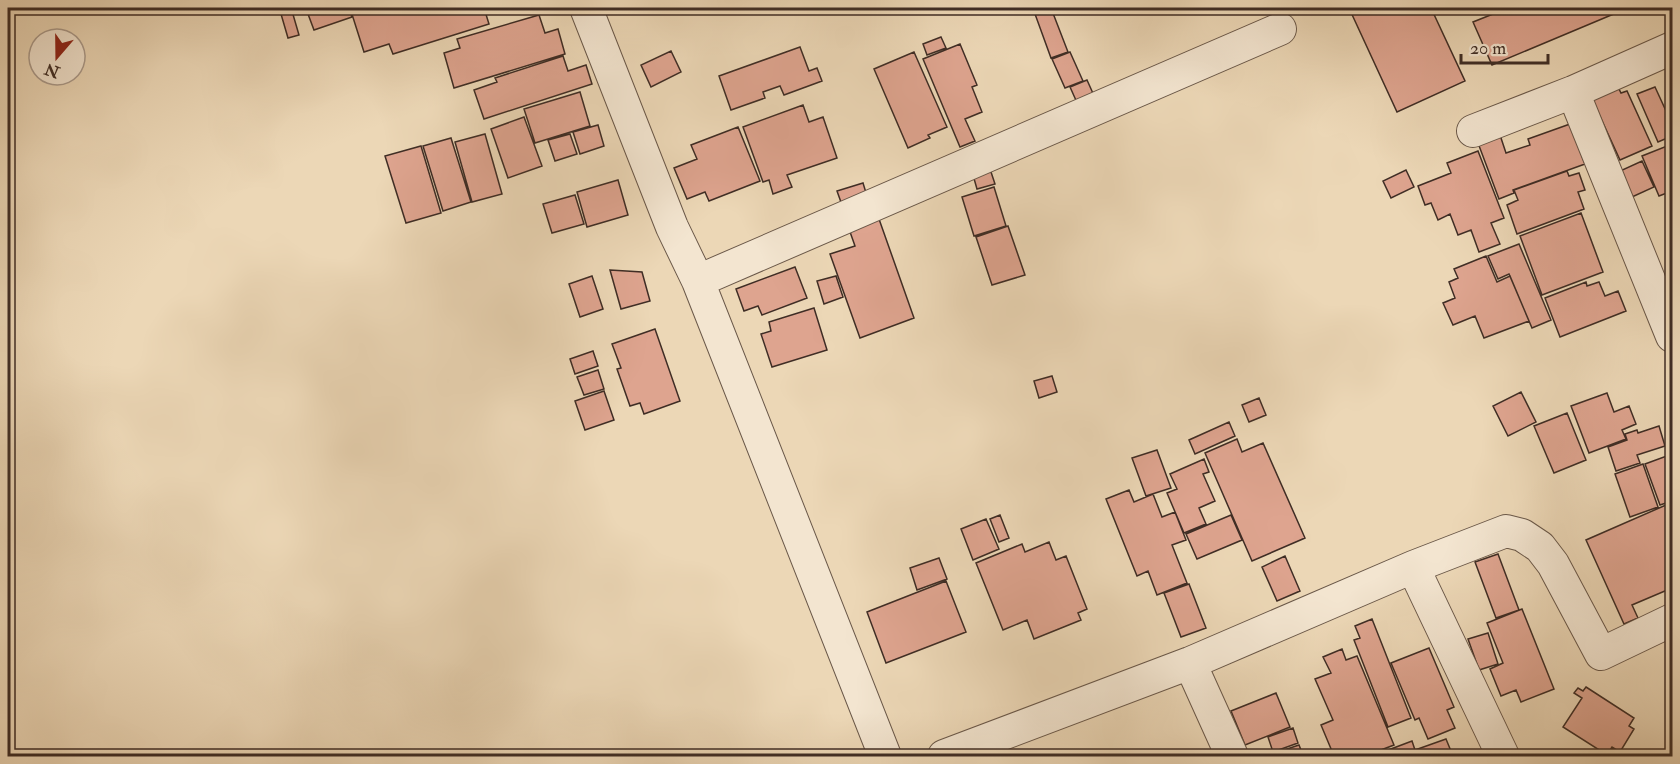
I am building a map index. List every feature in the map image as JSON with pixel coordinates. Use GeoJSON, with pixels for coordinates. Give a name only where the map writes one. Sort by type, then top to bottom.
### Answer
{"type":"FeatureCollection","features":[{"type":"Feature","properties":{"kind":"street"},"geometry":{"type":"LineString","coordinates":[[586,8],[672,227],[698,281],[885,756]]}},
{"type":"Feature","properties":{"kind":"street"},"geometry":{"type":"LineString","coordinates":[[698,281],[1280,29]]}},
{"type":"Feature","properties":{"kind":"street"},"geometry":{"type":"LineString","coordinates":[[1473,131],[1573,92],[1672,48]]}},
{"type":"Feature","properties":{"kind":"street"},"geometry":{"type":"LineString","coordinates":[[1573,92],[1672,336]]}},
{"type":"Feature","properties":{"kind":"street"},"geometry":{"type":"LineString","coordinates":[[944,756],[1190,663],[1413,567],[1506,531],[1522,535],[1540,547],[1552,564],[1601,654],[1672,620]]}},
{"type":"Feature","properties":{"kind":"street"},"geometry":{"type":"LineString","coordinates":[[1413,567],[1503,756]]}},
{"type":"Feature","properties":{"kind":"street"},"geometry":{"type":"LineString","coordinates":[[1190,663],[1232,756]]}},
{"type":"Feature","properties":{"kind":"building"},"geometry":{"type":"Polygon","coordinates":[[[315,8],[349,8],[352,17],[314,30],[308,14],[317,12],[315,8]]]}},
{"type":"Feature","properties":{"kind":"building"},"geometry":{"type":"Polygon","coordinates":[[[350,8],[474,8],[476,11],[484,8],[489,24],[393,54],[389,44],[364,52],[350,8]]]}},
{"type":"Feature","properties":{"kind":"building"},"geometry":{"type":"Polygon","coordinates":[[[1051,8],[1068,52],[1051,58],[1035,14],[1051,8]]]}},
{"type":"Feature","properties":{"kind":"building"},"geometry":{"type":"Polygon","coordinates":[[[1349,8],[1431,8],[1465,81],[1397,112],[1349,8]]]}},
{"type":"Feature","properties":{"kind":"building"},"geometry":{"type":"Polygon","coordinates":[[[1508,8],[1628,8],[1492,65],[1473,22],[1508,8]]]}},
{"type":"Feature","properties":{"kind":"building"},"geometry":{"type":"Polygon","coordinates":[[[292,11],[299,35],[288,38],[281,14],[292,11]]]}},
{"type":"Feature","properties":{"kind":"building"},"geometry":{"type":"Polygon","coordinates":[[[539,15],[545,33],[558,29],[565,54],[454,88],[444,53],[460,48],[457,39],[539,15]]]}},
{"type":"Feature","properties":{"kind":"building"},"geometry":{"type":"Polygon","coordinates":[[[941,37],[946,48],[927,55],[923,44],[941,37]]]}},
{"type":"Feature","properties":{"kind":"building"},"geometry":{"type":"Polygon","coordinates":[[[960,44],[977,85],[972,87],[982,112],[965,119],[975,141],[960,147],[923,59],[960,44]]]}},
{"type":"Feature","properties":{"kind":"building"},"geometry":{"type":"Polygon","coordinates":[[[800,47],[809,71],[817,68],[822,81],[784,95],[780,86],[763,92],[765,98],[731,110],[719,76],[800,47]]]}},
{"type":"Feature","properties":{"kind":"building"},"geometry":{"type":"Polygon","coordinates":[[[671,51],[681,72],[651,87],[641,65],[671,51]]]}},
{"type":"Feature","properties":{"kind":"building"},"geometry":{"type":"Polygon","coordinates":[[[914,52],[947,127],[928,135],[930,138],[908,148],[874,69],[914,52]]]}},
{"type":"Feature","properties":{"kind":"building"},"geometry":{"type":"Polygon","coordinates":[[[1070,52],[1083,81],[1065,88],[1052,59],[1070,52]]]}},
{"type":"Feature","properties":{"kind":"building"},"geometry":{"type":"Polygon","coordinates":[[[563,56],[568,71],[586,65],[592,84],[484,119],[474,90],[497,82],[495,78],[563,56]]]}},
{"type":"Feature","properties":{"kind":"building"},"geometry":{"type":"Polygon","coordinates":[[[1087,80],[1096,100],[1079,107],[1070,87],[1087,80]]]}},
{"type":"Feature","properties":{"kind":"building"},"geometry":{"type":"Polygon","coordinates":[[[1618,87],[1621,93],[1627,91],[1652,146],[1620,160],[1592,99],[1618,87]]]}},
{"type":"Feature","properties":{"kind":"building"},"geometry":{"type":"Polygon","coordinates":[[[1655,87],[1672,124],[1672,136],[1658,142],[1637,94],[1655,87]]]}},
{"type":"Feature","properties":{"kind":"building"},"geometry":{"type":"Polygon","coordinates":[[[580,92],[590,126],[535,143],[524,109],[580,92]]]}},
{"type":"Feature","properties":{"kind":"building"},"geometry":{"type":"Polygon","coordinates":[[[803,105],[809,122],[823,117],[837,158],[787,175],[792,187],[773,194],[769,180],[763,182],[743,127],[803,105]]]}},
{"type":"Feature","properties":{"kind":"building"},"geometry":{"type":"Polygon","coordinates":[[[524,117],[542,166],[508,178],[491,129],[524,117]]]}},
{"type":"Feature","properties":{"kind":"building"},"geometry":{"type":"Polygon","coordinates":[[[1570,124],[1585,164],[1513,190],[1514,193],[1499,199],[1478,143],[1500,135],[1506,153],[1530,145],[1528,139],[1570,124]]]}},
{"type":"Feature","properties":{"kind":"building"},"geometry":{"type":"Polygon","coordinates":[[[598,125],[604,146],[580,154],[573,132],[598,125]]]}},
{"type":"Feature","properties":{"kind":"building"},"geometry":{"type":"Polygon","coordinates":[[[738,127],[760,181],[709,201],[705,192],[687,199],[674,168],[697,159],[691,145],[738,127]]]}},
{"type":"Feature","properties":{"kind":"building"},"geometry":{"type":"Polygon","coordinates":[[[485,134],[502,194],[472,202],[455,142],[485,134]]]}},
{"type":"Feature","properties":{"kind":"building"},"geometry":{"type":"Polygon","coordinates":[[[570,134],[577,154],[555,161],[548,140],[570,134]]]}},
{"type":"Feature","properties":{"kind":"building"},"geometry":{"type":"Polygon","coordinates":[[[451,138],[471,202],[443,211],[423,146],[451,138]]]}},
{"type":"Feature","properties":{"kind":"building"},"geometry":{"type":"Polygon","coordinates":[[[1672,144],[1672,191],[1659,196],[1642,156],[1672,144]]]}},
{"type":"Feature","properties":{"kind":"building"},"geometry":{"type":"Polygon","coordinates":[[[421,146],[441,213],[406,223],[385,156],[421,146]]]}},
{"type":"Feature","properties":{"kind":"building"},"geometry":{"type":"Polygon","coordinates":[[[1478,151],[1504,218],[1491,223],[1500,244],[1479,252],[1471,230],[1458,235],[1450,214],[1438,220],[1431,203],[1425,205],[1418,186],[1451,173],[1447,163],[1478,151]]]}},
{"type":"Feature","properties":{"kind":"building"},"geometry":{"type":"Polygon","coordinates":[[[1642,161],[1654,187],[1632,197],[1620,171],[1642,161]]]}},
{"type":"Feature","properties":{"kind":"building"},"geometry":{"type":"Polygon","coordinates":[[[988,163],[995,184],[977,189],[971,168],[988,163]]]}},
{"type":"Feature","properties":{"kind":"building"},"geometry":{"type":"Polygon","coordinates":[[[1406,170],[1414,187],[1391,198],[1383,181],[1406,170]]]}},
{"type":"Feature","properties":{"kind":"building"},"geometry":{"type":"Polygon","coordinates":[[[1567,171],[1569,176],[1579,173],[1585,190],[1578,192],[1584,209],[1517,234],[1507,205],[1518,200],[1514,190],[1567,171]]]}},
{"type":"Feature","properties":{"kind":"building"},"geometry":{"type":"Polygon","coordinates":[[[618,180],[628,215],[587,227],[577,192],[618,180]]]}},
{"type":"Feature","properties":{"kind":"building"},"geometry":{"type":"Polygon","coordinates":[[[863,183],[867,196],[842,205],[837,191],[863,183]]]}},
{"type":"Feature","properties":{"kind":"building"},"geometry":{"type":"Polygon","coordinates":[[[994,187],[1006,226],[974,236],[962,197],[994,187]]]}},
{"type":"Feature","properties":{"kind":"building"},"geometry":{"type":"Polygon","coordinates":[[[575,195],[584,224],[552,233],[543,204],[575,195]]]}},
{"type":"Feature","properties":{"kind":"building"},"geometry":{"type":"Polygon","coordinates":[[[1581,213],[1603,272],[1542,295],[1520,236],[1581,213]]]}},
{"type":"Feature","properties":{"kind":"building"},"geometry":{"type":"Polygon","coordinates":[[[879,219],[914,318],[860,338],[830,254],[855,246],[849,229],[879,219]]]}},
{"type":"Feature","properties":{"kind":"building"},"geometry":{"type":"Polygon","coordinates":[[[1008,226],[1025,275],[992,285],[976,237],[1008,226]]]}},
{"type":"Feature","properties":{"kind":"building"},"geometry":{"type":"Polygon","coordinates":[[[1519,244],[1551,320],[1532,328],[1509,274],[1498,279],[1488,256],[1519,244]]]}},
{"type":"Feature","properties":{"kind":"building"},"geometry":{"type":"Polygon","coordinates":[[[1486,256],[1497,282],[1510,276],[1529,321],[1484,338],[1475,316],[1453,325],[1443,303],[1455,298],[1449,282],[1458,278],[1454,269],[1486,256]]]}},
{"type":"Feature","properties":{"kind":"building"},"geometry":{"type":"Polygon","coordinates":[[[795,267],[807,298],[762,315],[758,306],[744,311],[736,289],[795,267]]]}},
{"type":"Feature","properties":{"kind":"building"},"geometry":{"type":"Polygon","coordinates":[[[610,270],[642,272],[650,301],[621,309],[610,270]]]}},
{"type":"Feature","properties":{"kind":"building"},"geometry":{"type":"Polygon","coordinates":[[[592,276],[603,309],[580,317],[569,284],[592,276]]]}},
{"type":"Feature","properties":{"kind":"building"},"geometry":{"type":"Polygon","coordinates":[[[836,276],[843,297],[824,304],[817,281],[836,276]]]}},
{"type":"Feature","properties":{"kind":"building"},"geometry":{"type":"Polygon","coordinates":[[[1586,282],[1587,286],[1599,282],[1605,296],[1618,291],[1626,311],[1560,337],[1545,298],[1586,282]]]}},
{"type":"Feature","properties":{"kind":"building"},"geometry":{"type":"Polygon","coordinates":[[[814,308],[827,350],[772,367],[761,334],[771,331],[769,322],[814,308]]]}},
{"type":"Feature","properties":{"kind":"building"},"geometry":{"type":"Polygon","coordinates":[[[655,329],[680,401],[644,414],[640,403],[630,406],[617,369],[621,368],[612,344],[655,329]]]}},
{"type":"Feature","properties":{"kind":"building"},"geometry":{"type":"Polygon","coordinates":[[[593,351],[598,366],[575,374],[570,359],[593,351]]]}},
{"type":"Feature","properties":{"kind":"building"},"geometry":{"type":"Polygon","coordinates":[[[598,370],[604,389],[584,395],[577,377],[598,370]]]}},
{"type":"Feature","properties":{"kind":"building"},"geometry":{"type":"Polygon","coordinates":[[[1052,376],[1057,392],[1039,398],[1034,381],[1052,376]]]}},
{"type":"Feature","properties":{"kind":"building"},"geometry":{"type":"Polygon","coordinates":[[[604,391],[614,420],[585,430],[575,401],[604,391]]]}},
{"type":"Feature","properties":{"kind":"building"},"geometry":{"type":"Polygon","coordinates":[[[1521,392],[1536,422],[1508,436],[1493,406],[1521,392]]]}},
{"type":"Feature","properties":{"kind":"building"},"geometry":{"type":"Polygon","coordinates":[[[1607,393],[1614,412],[1629,406],[1636,424],[1622,430],[1626,439],[1589,453],[1571,406],[1607,393]]]}},
{"type":"Feature","properties":{"kind":"building"},"geometry":{"type":"Polygon","coordinates":[[[1259,398],[1266,415],[1249,422],[1242,405],[1259,398]]]}},
{"type":"Feature","properties":{"kind":"building"},"geometry":{"type":"Polygon","coordinates":[[[1567,413],[1586,460],[1554,473],[1534,426],[1567,413]]]}},
{"type":"Feature","properties":{"kind":"building"},"geometry":{"type":"Polygon","coordinates":[[[1229,422],[1235,436],[1195,454],[1189,440],[1229,422]]]}},
{"type":"Feature","properties":{"kind":"building"},"geometry":{"type":"Polygon","coordinates":[[[1659,426],[1665,446],[1637,455],[1640,463],[1616,471],[1608,447],[1627,440],[1625,434],[1637,430],[1638,433],[1659,426]]]}},
{"type":"Feature","properties":{"kind":"building"},"geometry":{"type":"Polygon","coordinates":[[[1237,439],[1242,452],[1263,443],[1305,538],[1252,561],[1205,453],[1237,439]]]}},
{"type":"Feature","properties":{"kind":"building"},"geometry":{"type":"Polygon","coordinates":[[[1157,450],[1171,488],[1146,496],[1132,458],[1157,450]]]}},
{"type":"Feature","properties":{"kind":"building"},"geometry":{"type":"Polygon","coordinates":[[[1672,454],[1672,501],[1660,505],[1645,464],[1672,454]]]}},
{"type":"Feature","properties":{"kind":"building"},"geometry":{"type":"Polygon","coordinates":[[[1204,459],[1209,472],[1203,474],[1215,501],[1199,508],[1206,524],[1184,533],[1167,493],[1177,489],[1170,474],[1204,459]]]}},
{"type":"Feature","properties":{"kind":"building"},"geometry":{"type":"Polygon","coordinates":[[[1643,464],[1658,507],[1630,517],[1615,474],[1643,464]]]}},
{"type":"Feature","properties":{"kind":"building"},"geometry":{"type":"Polygon","coordinates":[[[1129,490],[1134,502],[1153,494],[1162,517],[1175,512],[1186,540],[1172,545],[1187,583],[1157,595],[1148,571],[1137,576],[1106,499],[1129,490]]]}},
{"type":"Feature","properties":{"kind":"building"},"geometry":{"type":"Polygon","coordinates":[[[1666,505],[1672,520],[1672,588],[1632,605],[1638,618],[1624,624],[1586,540],[1666,505]]]}},
{"type":"Feature","properties":{"kind":"building"},"geometry":{"type":"Polygon","coordinates":[[[1000,515],[1009,538],[999,542],[990,519],[1000,515]]]}},
{"type":"Feature","properties":{"kind":"building"},"geometry":{"type":"Polygon","coordinates":[[[1231,515],[1242,540],[1197,559],[1186,534],[1231,515]]]}},
{"type":"Feature","properties":{"kind":"building"},"geometry":{"type":"Polygon","coordinates":[[[986,519],[999,549],[973,560],[961,529],[986,519]]]}},
{"type":"Feature","properties":{"kind":"building"},"geometry":{"type":"Polygon","coordinates":[[[1049,542],[1056,560],[1066,556],[1087,609],[1078,613],[1081,620],[1034,639],[1027,620],[1003,630],[976,563],[1022,544],[1025,552],[1049,542]]]}},
{"type":"Feature","properties":{"kind":"building"},"geometry":{"type":"Polygon","coordinates":[[[1498,554],[1519,610],[1496,618],[1475,562],[1498,554]]]}},
{"type":"Feature","properties":{"kind":"building"},"geometry":{"type":"Polygon","coordinates":[[[1285,556],[1300,591],[1277,601],[1262,567],[1285,556]]]}},
{"type":"Feature","properties":{"kind":"building"},"geometry":{"type":"Polygon","coordinates":[[[939,558],[947,579],[917,590],[910,568],[939,558]]]}},
{"type":"Feature","properties":{"kind":"building"},"geometry":{"type":"Polygon","coordinates":[[[946,581],[966,632],[886,663],[867,612],[946,581]]]}},
{"type":"Feature","properties":{"kind":"building"},"geometry":{"type":"Polygon","coordinates":[[[1189,584],[1206,628],[1181,637],[1164,593],[1189,584]]]}},
{"type":"Feature","properties":{"kind":"building"},"geometry":{"type":"Polygon","coordinates":[[[1522,609],[1554,689],[1521,702],[1516,690],[1501,696],[1490,669],[1503,663],[1487,623],[1522,609]]]}},
{"type":"Feature","properties":{"kind":"building"},"geometry":{"type":"Polygon","coordinates":[[[1372,619],[1411,718],[1388,727],[1354,640],[1360,638],[1355,626],[1372,619]]]}},
{"type":"Feature","properties":{"kind":"building"},"geometry":{"type":"Polygon","coordinates":[[[1488,633],[1498,664],[1479,670],[1468,639],[1488,633]]]}},
{"type":"Feature","properties":{"kind":"building"},"geometry":{"type":"Polygon","coordinates":[[[1429,648],[1454,707],[1447,710],[1455,728],[1428,739],[1419,718],[1415,720],[1391,663],[1429,648]]]}},
{"type":"Feature","properties":{"kind":"building"},"geometry":{"type":"Polygon","coordinates":[[[1342,649],[1346,660],[1357,656],[1394,745],[1381,750],[1384,756],[1334,756],[1321,725],[1333,720],[1315,679],[1331,673],[1323,657],[1342,649]]]}},
{"type":"Feature","properties":{"kind":"building"},"geometry":{"type":"Polygon","coordinates":[[[1586,687],[1634,718],[1629,726],[1634,729],[1620,752],[1612,747],[1607,755],[1563,727],[1582,698],[1574,693],[1578,688],[1583,691],[1586,687]]]}},
{"type":"Feature","properties":{"kind":"building"},"geometry":{"type":"Polygon","coordinates":[[[1276,693],[1290,727],[1245,745],[1231,711],[1276,693]]]}},
{"type":"Feature","properties":{"kind":"building"},"geometry":{"type":"Polygon","coordinates":[[[1293,728],[1298,743],[1273,752],[1268,737],[1293,728]]]}},
{"type":"Feature","properties":{"kind":"building"},"geometry":{"type":"Polygon","coordinates":[[[1446,739],[1453,756],[1385,756],[1383,752],[1412,741],[1415,750],[1446,739]]]}},
{"type":"Feature","properties":{"kind":"building"},"geometry":{"type":"Polygon","coordinates":[[[1299,745],[1303,755],[1315,751],[1317,756],[1266,756],[1299,745]]]}}]}
